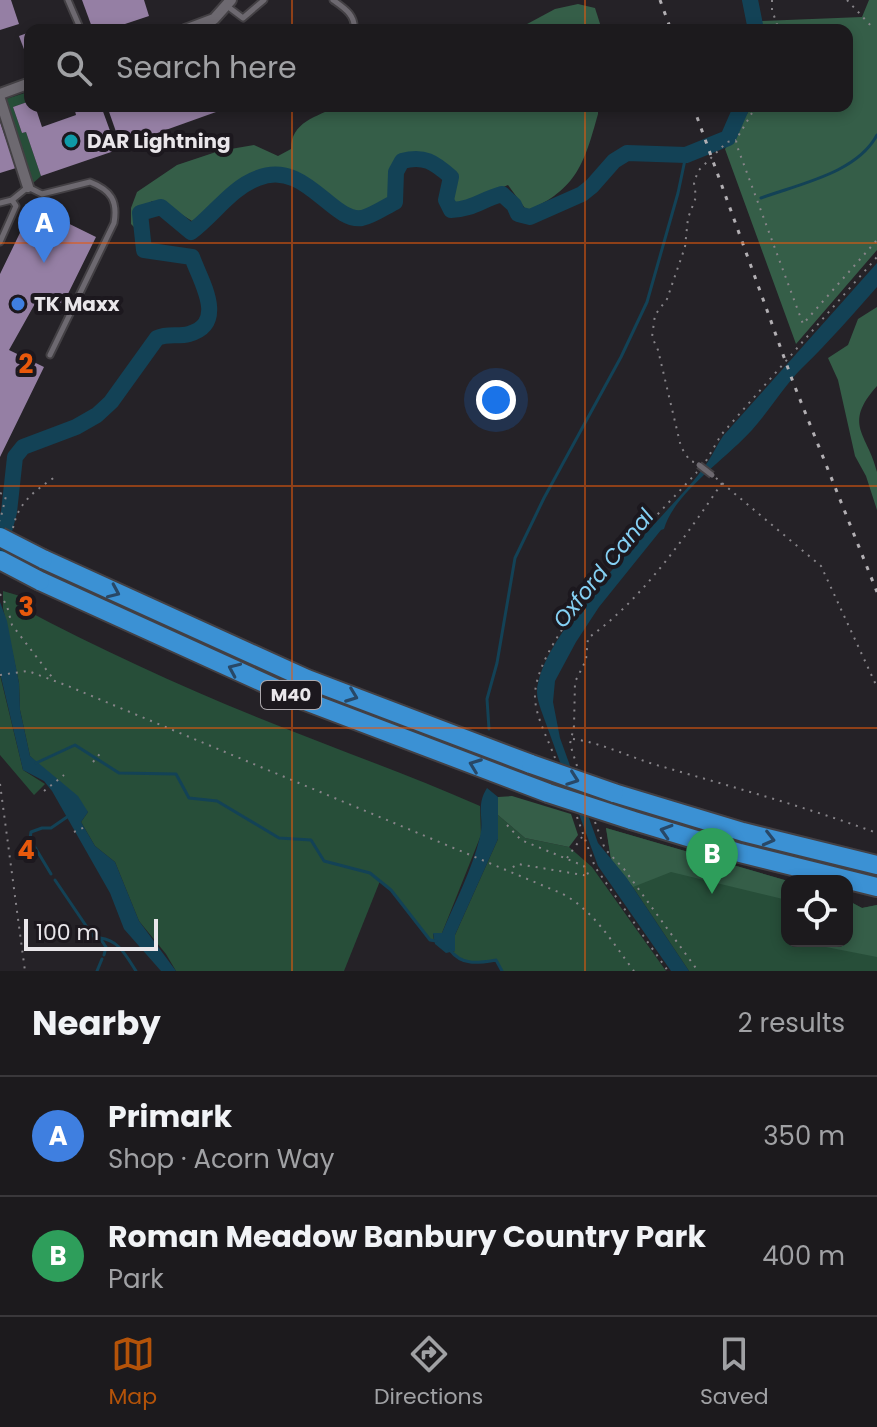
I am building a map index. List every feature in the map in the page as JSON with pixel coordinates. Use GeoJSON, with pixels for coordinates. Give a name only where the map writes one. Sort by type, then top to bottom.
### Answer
{"type":"FeatureCollection","features":[{"type":"Feature","properties":{"kind":"highway","name":"M40"},"geometry":{"type":"LineString","coordinates":[[6,534],[43,559],[307,679],[614,793],[743,832],[877,865]]}},
{"type":"Feature","properties":{"kind":"highway","name":"M40"},"geometry":{"type":"LineString","coordinates":[[0,560],[295,697],[548,793],[740,853],[877,887]]}},
{"type":"Feature","properties":{"kind":"street"},"geometry":{"type":"LineString","coordinates":[[201,24],[214,19],[229,3]]}},
{"type":"Feature","properties":{"kind":"street"},"geometry":{"type":"LineString","coordinates":[[24,86],[0,96],[28,187]]}},
{"type":"Feature","properties":{"kind":"lane"},"geometry":{"type":"LineString","coordinates":[[68,0],[78,24]]}},
{"type":"Feature","properties":{"kind":"lane"},"geometry":{"type":"LineString","coordinates":[[229,3],[243,18],[264,0]]}},
{"type":"Feature","properties":{"kind":"lane"},"geometry":{"type":"LineString","coordinates":[[333,0],[350,12],[355,24]]}},
{"type":"Feature","properties":{"kind":"lane"},"geometry":{"type":"LineString","coordinates":[[0,203],[12,200],[28,187],[42,194],[90,182],[110,193],[116,212],[114,223],[50,355]]}},
{"type":"Feature","properties":{"kind":"lane"},"geometry":{"type":"LineString","coordinates":[[0,242],[15,213],[16,206],[12,200]]}},
{"type":"Feature","properties":{"kind":"lane"},"geometry":{"type":"LineString","coordinates":[[699,465],[712,475]]}},
{"type":"Feature","properties":{"kind":"path"},"geometry":{"type":"LineString","coordinates":[[772,0],[777,24]]}},
{"type":"Feature","properties":{"kind":"path"},"geometry":{"type":"LineString","coordinates":[[847,0],[873,28]]}},
{"type":"Feature","properties":{"kind":"path"},"geometry":{"type":"LineString","coordinates":[[699,465],[690,461],[681,447],[658,350],[652,337],[655,315],[667,299],[685,247],[688,218],[696,197],[694,183],[698,171],[727,142],[736,140],[752,112]]}},
{"type":"Feature","properties":{"kind":"path"},"geometry":{"type":"LineString","coordinates":[[736,140],[803,324],[877,240]]}},
{"type":"Feature","properties":{"kind":"path"},"geometry":{"type":"LineString","coordinates":[[559,767],[535,703],[534,692],[557,636],[599,582],[704,463],[721,435],[877,257]]}},
{"type":"Feature","properties":{"kind":"path"},"geometry":{"type":"LineString","coordinates":[[806,321],[810,334]]}},
{"type":"Feature","properties":{"kind":"path"},"geometry":{"type":"LineString","coordinates":[[712,475],[821,566],[877,687]]}},
{"type":"Feature","properties":{"kind":"path"},"geometry":{"type":"LineString","coordinates":[[6,534],[20,506],[34,491],[55,477]]}},
{"type":"Feature","properties":{"kind":"path"},"geometry":{"type":"LineString","coordinates":[[579,772],[570,744],[574,726],[575,682],[586,660],[588,638],[617,618],[689,531],[722,483]]}},
{"type":"Feature","properties":{"kind":"path"},"geometry":{"type":"LineString","coordinates":[[0,493],[6,496],[0,521]]}},
{"type":"Feature","properties":{"kind":"path"},"geometry":{"type":"LineString","coordinates":[[0,594],[12,625],[55,681]]}},
{"type":"Feature","properties":{"kind":"path"},"geometry":{"type":"LineString","coordinates":[[0,675],[28,671],[55,681],[466,855],[508,869],[580,904],[595,918],[634,971]]}},
{"type":"Feature","properties":{"kind":"path"},"geometry":{"type":"LineString","coordinates":[[571,739],[877,833]]}},
{"type":"Feature","properties":{"kind":"path"},"geometry":{"type":"LineString","coordinates":[[93,762],[103,750]]}},
{"type":"Feature","properties":{"kind":"path"},"geometry":{"type":"LineString","coordinates":[[44,791],[64,775]]}},
{"type":"Feature","properties":{"kind":"path"},"geometry":{"type":"LineString","coordinates":[[0,784],[25,971]]}},
{"type":"Feature","properties":{"kind":"path"},"geometry":{"type":"LineString","coordinates":[[574,808],[595,867],[668,971]]}},
{"type":"Feature","properties":{"kind":"path"},"geometry":{"type":"LineString","coordinates":[[592,813],[605,849],[624,869],[698,971]]}},
{"type":"Feature","properties":{"kind":"path"},"geometry":{"type":"LineString","coordinates":[[507,825],[521,840],[584,866],[589,876],[518,864],[508,869]]}},
{"type":"Feature","properties":{"kind":"path"},"geometry":{"type":"LineString","coordinates":[[74,832],[87,826]]}},
{"type":"Feature","properties":{"kind":"path"},"geometry":{"type":"LineString","coordinates":[[566,859],[584,836]]}},
{"type":"Feature","properties":{"kind":"green space"},"geometry":{"type":"Polygon","coordinates":[[[869,0],[877,0],[877,250],[796,344],[725,149],[748,112],[853,112],[853,24],[762,24],[761,21],[862,17],[869,0]]]}},
{"type":"Feature","properties":{"kind":"green space"},"geometry":{"type":"Polygon","coordinates":[[[578,4],[595,8],[600,24],[527,24],[555,9],[578,4]]]}},
{"type":"Feature","properties":{"kind":"green space"},"geometry":{"type":"Polygon","coordinates":[[[24,94],[24,103],[13,107],[22,133],[26,132],[41,176],[32,184],[5,103],[6,99],[24,94]]]}},
{"type":"Feature","properties":{"kind":"green space"},"geometry":{"type":"Polygon","coordinates":[[[324,112],[598,112],[583,161],[576,173],[557,194],[527,211],[508,185],[459,205],[450,200],[458,180],[453,174],[430,158],[412,154],[404,156],[396,166],[391,199],[370,209],[347,211],[310,181],[296,175],[266,172],[236,185],[192,221],[165,204],[152,201],[137,213],[136,229],[131,224],[131,208],[137,192],[177,165],[219,151],[254,145],[278,156],[291,149],[295,132],[324,112]]]}},
{"type":"Feature","properties":{"kind":"green space"},"geometry":{"type":"Polygon","coordinates":[[[877,307],[877,386],[867,399],[859,420],[877,472],[877,510],[866,476],[855,456],[838,380],[828,358],[848,345],[858,319],[877,307]]]}},
{"type":"Feature","properties":{"kind":"green space"},"geometry":{"type":"Polygon","coordinates":[[[3,591],[20,596],[22,608],[169,680],[480,806],[481,835],[442,933],[433,934],[434,941],[430,940],[380,881],[344,971],[176,971],[139,921],[115,862],[95,846],[81,822],[88,812],[30,756],[3,608],[3,591]]]}},
{"type":"Feature","properties":{"kind":"green space"},"geometry":{"type":"Polygon","coordinates":[[[0,675],[23,770],[45,784],[34,795],[0,755],[0,675]]]}},
{"type":"Feature","properties":{"kind":"green space"},"geometry":{"type":"Polygon","coordinates":[[[512,796],[571,814],[578,835],[569,847],[525,838],[498,815],[498,797],[512,796]]]}},
{"type":"Feature","properties":{"kind":"green space"},"geometry":{"type":"Polygon","coordinates":[[[498,815],[525,838],[569,847],[592,867],[666,971],[502,971],[496,960],[472,962],[451,952],[455,951],[455,935],[498,839],[498,815]]]}},
{"type":"Feature","properties":{"kind":"green space"},"geometry":{"type":"Polygon","coordinates":[[[606,828],[781,879],[781,947],[853,947],[853,903],[862,908],[877,905],[877,971],[689,971],[611,859],[606,828]]]}},
{"type":"Feature","properties":{"kind":"green space"},"geometry":{"type":"Polygon","coordinates":[[[606,828],[781,879],[781,899],[671,872],[633,887],[611,859],[606,828]]]}},
{"type":"Feature","properties":{"kind":"green space"},"geometry":{"type":"Polygon","coordinates":[[[853,903],[862,908],[877,905],[877,957],[826,947],[853,947],[853,903]]]}},
{"type":"Feature","properties":{"kind":"water"},"geometry":{"type":"Polygon","coordinates":[[[877,263],[877,287],[795,375],[752,430],[678,502],[664,529],[599,607],[555,681],[553,702],[560,738],[598,843],[626,877],[689,971],[671,971],[598,866],[539,703],[537,692],[542,670],[570,621],[590,596],[693,481],[723,436],[877,263]]]}},
{"type":"Feature","properties":{"kind":"water"},"geometry":{"type":"Polygon","coordinates":[[[0,602],[7,621],[30,756],[78,796],[88,812],[81,822],[95,846],[115,862],[139,921],[176,971],[161,971],[124,929],[110,893],[52,791],[44,781],[23,770],[0,673],[0,602]]]}},
{"type":"Feature","properties":{"kind":"water"},"geometry":{"type":"Polygon","coordinates":[[[487,788],[498,797],[498,839],[455,935],[455,951],[446,953],[435,944],[433,933],[442,933],[473,862],[481,830],[483,795],[487,788]]]}},
{"type":"Feature","properties":{"kind":"building"},"geometry":{"type":"Polygon","coordinates":[[[0,0],[11,0],[19,24],[0,30],[0,0]]]}},
{"type":"Feature","properties":{"kind":"building"},"geometry":{"type":"Polygon","coordinates":[[[82,0],[144,0],[149,16],[125,24],[91,24],[82,0]]]}},
{"type":"Feature","properties":{"kind":"building","name":"DAR Lightning"},"geometry":{"type":"Polygon","coordinates":[[[24,103],[24,112],[37,112],[42,127],[76,115],[75,112],[103,112],[117,150],[41,176],[26,132],[22,133],[13,107],[24,103]]]}},
{"type":"Feature","properties":{"kind":"building","name":"DAR Lightning"},"geometry":{"type":"Polygon","coordinates":[[[109,112],[216,112],[121,146],[109,112]]]}},
{"type":"Feature","properties":{"kind":"building"},"geometry":{"type":"Polygon","coordinates":[[[0,122],[16,168],[0,173],[0,122]]]}},
{"type":"Feature","properties":{"kind":"building"},"geometry":{"type":"Polygon","coordinates":[[[33,206],[96,237],[63,304],[41,293],[9,350],[44,367],[0,457],[0,274],[33,206]]]}},
{"type":"Feature","properties":{"kind":"waterway"},"geometry":{"type":"LineString","coordinates":[[750,0],[755,24]]}},
{"type":"Feature","properties":{"kind":"waterway"},"geometry":{"type":"LineString","coordinates":[[0,546],[9,512],[15,457],[23,447],[76,427],[97,415],[111,402],[157,338],[189,334],[207,321],[208,300],[192,257],[144,250],[140,213],[161,207],[191,232],[239,188],[258,178],[275,174],[304,184],[340,211],[362,218],[395,202],[396,172],[402,161],[423,159],[451,177],[446,200],[451,210],[502,194],[514,205],[518,214],[530,217],[582,194],[614,161],[627,153],[686,155],[728,138],[739,112]]}},
{"type":"Feature","properties":{"kind":"waterway"},"geometry":{"type":"LineString","coordinates":[[761,198],[842,168],[868,148],[877,135]]}},
{"type":"Feature","properties":{"kind":"waterway"},"geometry":{"type":"LineString","coordinates":[[489,729],[487,699],[497,663],[515,558],[647,302],[686,155]]}},
{"type":"Feature","properties":{"kind":"waterway"},"geometry":{"type":"LineString","coordinates":[[36,763],[75,745],[119,773],[176,774],[189,798],[217,801],[279,838],[311,840],[324,861],[370,873],[391,890],[430,940],[436,941]]}},
{"type":"Feature","properties":{"kind":"waterway"},"geometry":{"type":"LineString","coordinates":[[51,874],[30,839],[31,832],[51,828],[67,817]]}},
{"type":"Feature","properties":{"kind":"waterway"},"geometry":{"type":"LineString","coordinates":[[55,880],[93,936],[100,938],[106,947],[104,955]]}},
{"type":"Feature","properties":{"kind":"waterway"},"geometry":{"type":"LineString","coordinates":[[100,938],[117,945],[136,971]]}},
{"type":"Feature","properties":{"kind":"waterway"},"geometry":{"type":"LineString","coordinates":[[450,950],[465,961],[496,960],[502,971]]}},
{"type":"Feature","properties":{"kind":"waterway"},"geometry":{"type":"LineString","coordinates":[[97,971],[102,959]]}},
{"type":"Feature","properties":{"kind":"railway"},"geometry":{"type":"LineString","coordinates":[[660,0],[669,24]]}},
{"type":"Feature","properties":{"kind":"railway"},"geometry":{"type":"LineString","coordinates":[[695,112],[793,382],[877,592]]}},
{"type":"Feature","properties":{"kind":"place","name":"DAR Lightning"},"geometry":{"type":"Point","coordinates":[71,141]}},
{"type":"Feature","properties":{"kind":"place","name":"Primark"},"geometry":{"type":"Point","coordinates":[44,263]}},
{"type":"Feature","properties":{"kind":"place","name":"TK Maxx"},"geometry":{"type":"Point","coordinates":[18,304]}},
{"type":"Feature","properties":{"kind":"place","name":"Roman Meadow Banbury Country Park"},"geometry":{"type":"Point","coordinates":[712,894]}},
{"type":"Feature","properties":{"kind":"water label","name":"Oxford Canal"},"geometry":{"type":"Point","coordinates":[603,568]}}]}
